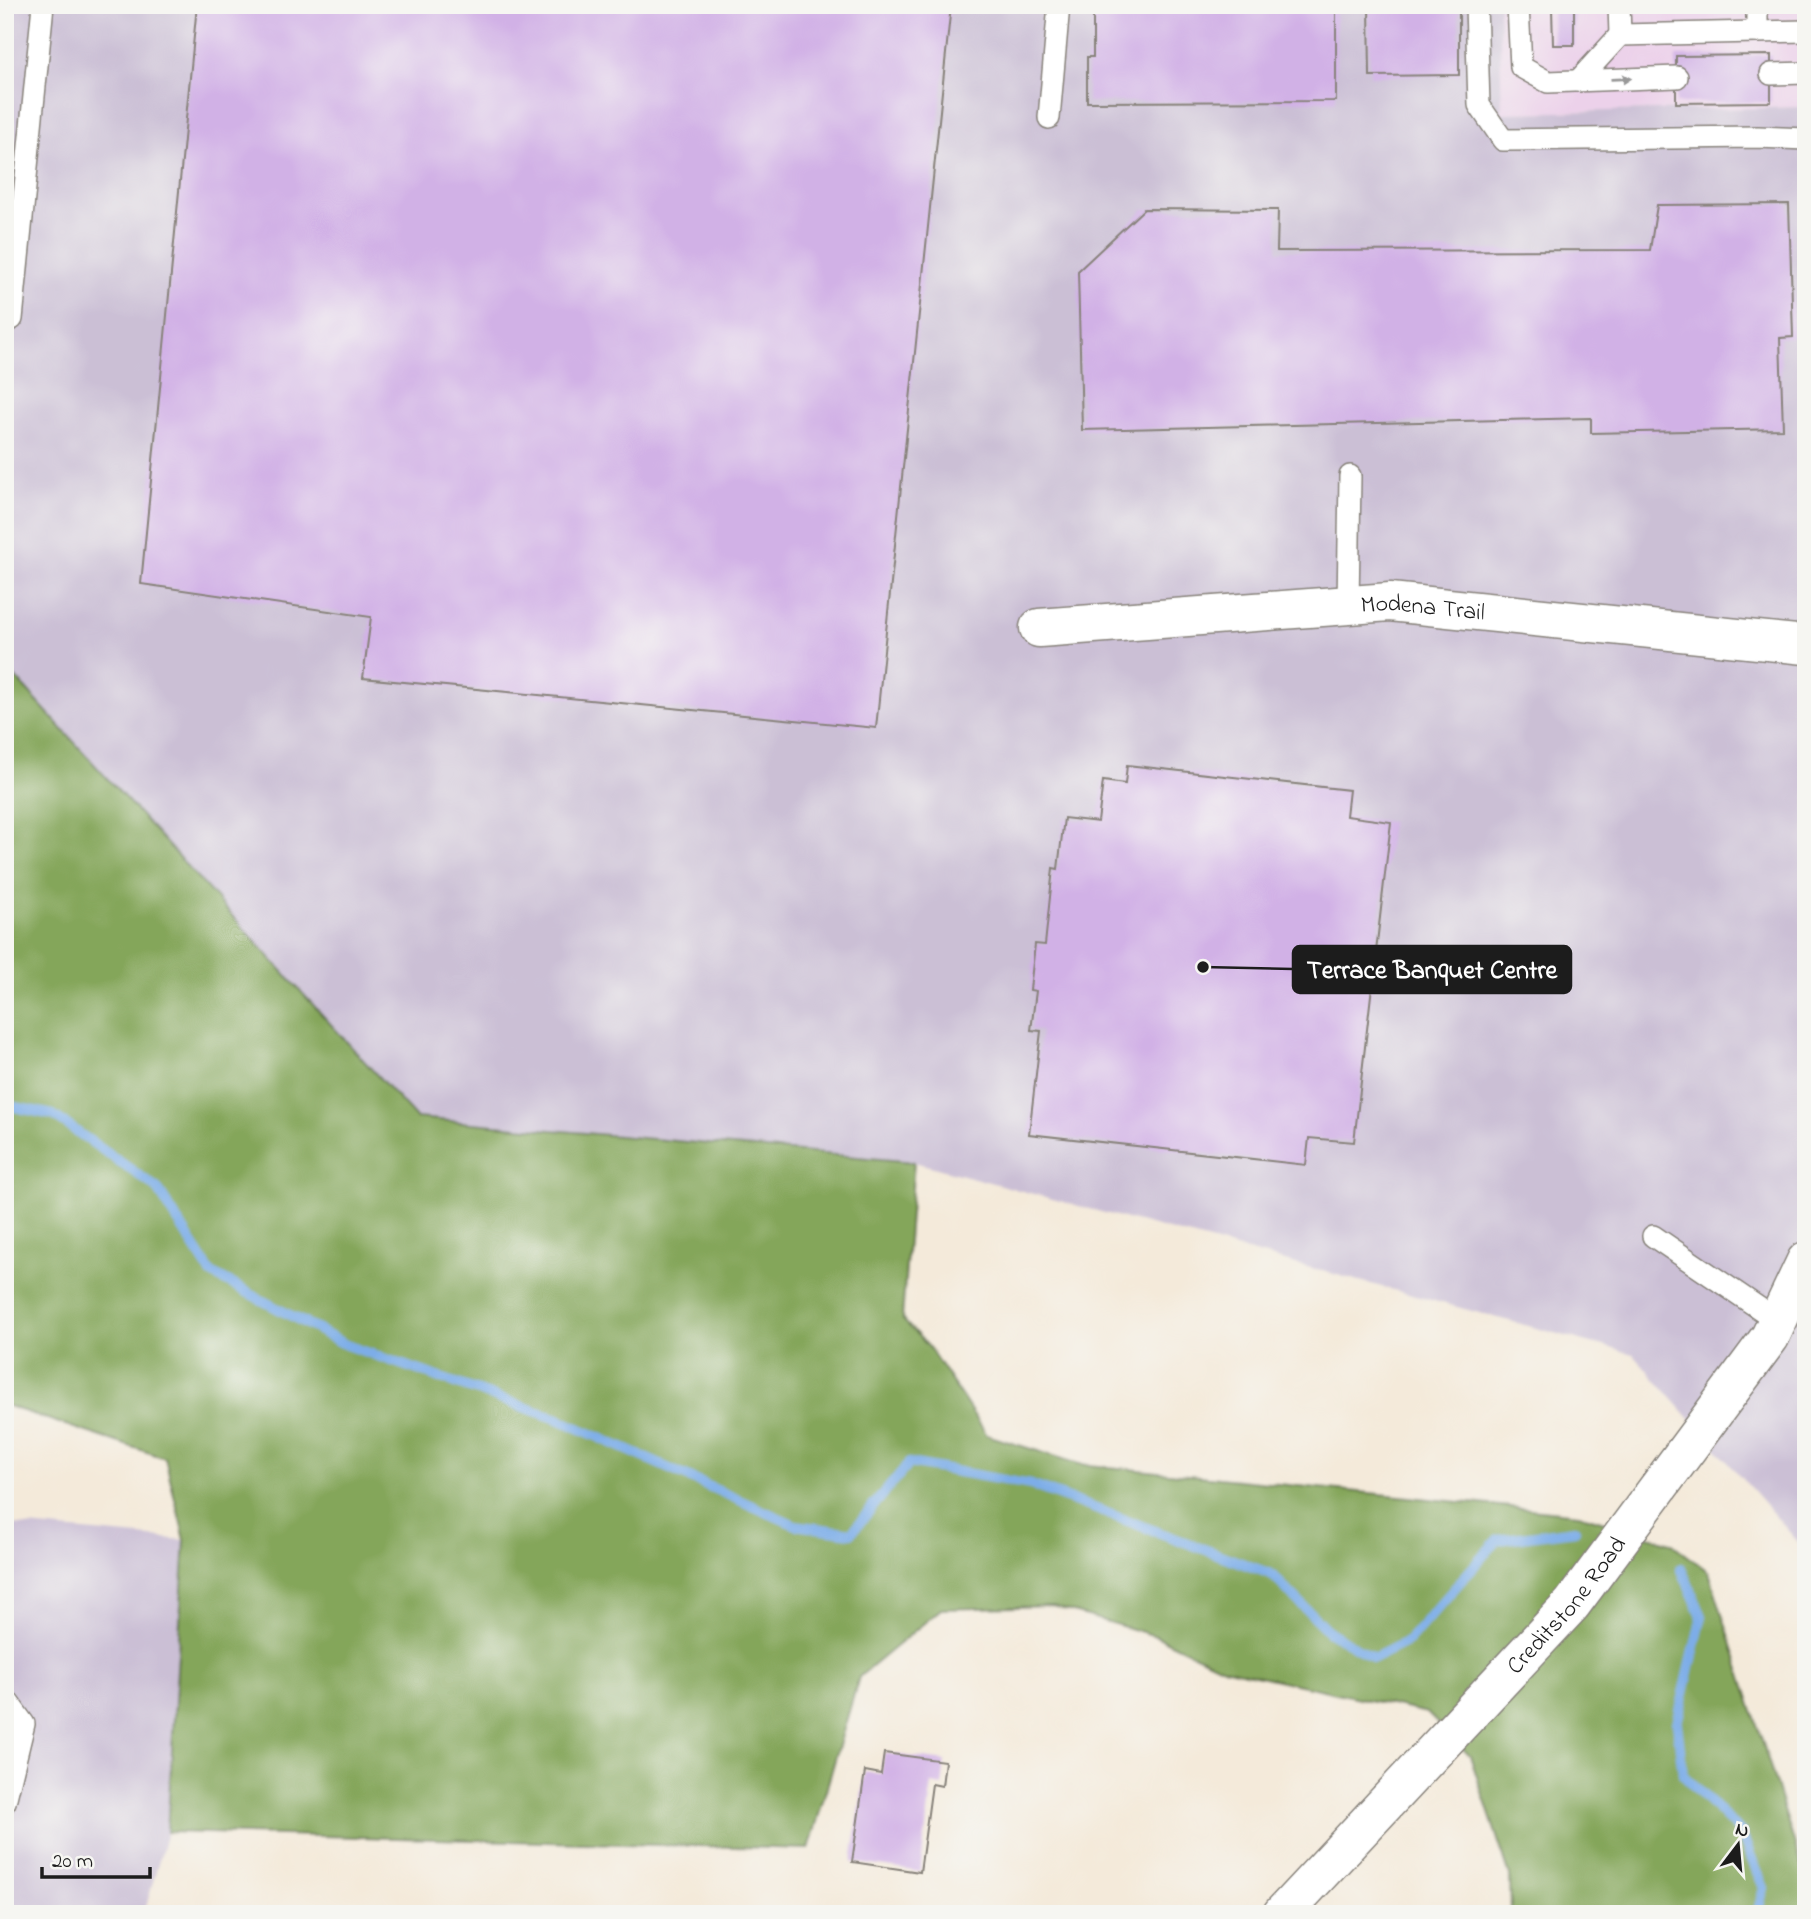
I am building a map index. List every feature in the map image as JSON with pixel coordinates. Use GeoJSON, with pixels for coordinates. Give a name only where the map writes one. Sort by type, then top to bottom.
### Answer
{"type":"FeatureCollection","features":[{"type":"Feature","properties":{"kind":"street","name":"Modena Trail"},"geometry":{"type":"LineString","coordinates":[[1039,628],[1390,602],[1806,645]]}},
{"type":"Feature","properties":{"kind":"street","name":"Creditstone Road"},"geometry":{"type":"LineString","coordinates":[[1282,1914],[1572,1604],[1770,1337],[1806,1261]]}},
{"type":"Feature","properties":{"kind":"lane"},"geometry":{"type":"LineString","coordinates":[[5,320],[12,319],[43,5]]}},
{"type":"Feature","properties":{"kind":"lane"},"geometry":{"type":"LineString","coordinates":[[1049,118],[1059,5]]}},
{"type":"Feature","properties":{"kind":"lane"},"geometry":{"type":"LineString","coordinates":[[1476,5],[1479,104],[1503,140],[1758,137],[1806,139]]}},
{"type":"Feature","properties":{"kind":"lane"},"geometry":{"type":"LineString","coordinates":[[1518,5],[1521,66],[1548,82],[1676,77]]}},
{"type":"Feature","properties":{"kind":"lane"},"geometry":{"type":"LineString","coordinates":[[1578,81],[1620,35],[1619,5]]}},
{"type":"Feature","properties":{"kind":"lane"},"geometry":{"type":"LineString","coordinates":[[1757,5],[1757,32]]}},
{"type":"Feature","properties":{"kind":"lane"},"geometry":{"type":"LineString","coordinates":[[1620,35],[1806,31]]}},
{"type":"Feature","properties":{"kind":"lane"},"geometry":{"type":"LineString","coordinates":[[1771,74],[1806,73]]}},
{"type":"Feature","properties":{"kind":"lane"},"geometry":{"type":"LineString","coordinates":[[1348,605],[1350,476]]}},
{"type":"Feature","properties":{"kind":"lane"},"geometry":{"type":"LineString","coordinates":[[1653,1236],[1778,1321]]}},
{"type":"Feature","properties":{"kind":"lane"},"geometry":{"type":"LineString","coordinates":[[5,1698],[24,1724],[7,1789]]}},
{"type":"Feature","properties":{"kind":"shaded area"},"geometry":{"type":"Polygon","coordinates":[[[5,5],[1499,5],[1502,113],[1806,107],[1806,1551],[1633,1354],[914,1162],[416,1118],[5,666],[5,5]]]}},
{"type":"Feature","properties":{"kind":"shaded area"},"geometry":{"type":"Polygon","coordinates":[[[1499,5],[1806,5],[1806,107],[1501,113],[1499,5]]]}},
{"type":"Feature","properties":{"kind":"shaded area"},"geometry":{"type":"Polygon","coordinates":[[[5,1524],[185,1540],[167,1832],[145,1910],[925,1914],[5,1914],[5,1524]]]}},
{"type":"Feature","properties":{"kind":"green space"},"geometry":{"type":"Polygon","coordinates":[[[5,666],[416,1118],[914,1162],[902,1319],[928,1346],[987,1435],[1079,1464],[1579,1514],[1671,1543],[1709,1572],[1806,1880],[1806,1914],[1511,1914],[1510,1876],[1470,1756],[1427,1713],[1223,1668],[1156,1636],[1052,1606],[941,1609],[859,1677],[809,1849],[167,1832],[185,1540],[165,1458],[5,1405],[5,666]]]}},
{"type":"Feature","properties":{"kind":"building"},"geometry":{"type":"Polygon","coordinates":[[[197,5],[951,5],[876,728],[363,678],[371,617],[141,584],[197,5]]]}},
{"type":"Feature","properties":{"kind":"building"},"geometry":{"type":"Polygon","coordinates":[[[1093,5],[1336,5],[1336,101],[1087,102],[1087,57],[1093,57],[1093,5]]]}},
{"type":"Feature","properties":{"kind":"building"},"geometry":{"type":"Polygon","coordinates":[[[1369,5],[1459,5],[1459,75],[1370,76],[1369,5]]]}},
{"type":"Feature","properties":{"kind":"building"},"geometry":{"type":"Polygon","coordinates":[[[1680,5],[1741,5],[1740,12],[1695,13],[1680,5]]]}},
{"type":"Feature","properties":{"kind":"building"},"geometry":{"type":"Polygon","coordinates":[[[1552,8],[1574,8],[1574,45],[1553,45],[1552,8]]]}},
{"type":"Feature","properties":{"kind":"building"},"geometry":{"type":"Polygon","coordinates":[[[1771,55],[1771,102],[1676,103],[1676,56],[1771,55]]]}},
{"type":"Feature","properties":{"kind":"building"},"geometry":{"type":"Polygon","coordinates":[[[1789,204],[1793,337],[1780,338],[1783,429],[1591,433],[1591,418],[1082,430],[1078,271],[1144,209],[1278,210],[1277,251],[1650,250],[1657,205],[1789,204]]]}},
{"type":"Feature","properties":{"kind":"building"},"geometry":{"type":"Polygon","coordinates":[[[1127,765],[1349,790],[1346,816],[1391,822],[1354,1142],[1309,1138],[1306,1165],[1029,1134],[1041,1031],[1031,1030],[1036,991],[1030,990],[1035,944],[1045,945],[1053,868],[1058,869],[1064,818],[1098,822],[1103,781],[1125,784],[1127,765]]]}},
{"type":"Feature","properties":{"kind":"building"},"geometry":{"type":"Polygon","coordinates":[[[884,1753],[945,1761],[942,1786],[932,1784],[920,1872],[852,1862],[865,1771],[881,1774],[884,1753]]]}},
{"type":"Feature","properties":{"kind":"waterway"},"geometry":{"type":"LineString","coordinates":[[5,1105],[53,1115],[157,1188],[211,1273],[346,1345],[558,1419],[795,1525],[851,1533],[909,1463],[1031,1485],[1271,1574],[1329,1632],[1374,1658],[1408,1641],[1497,1540],[1575,1530]]}},
{"type":"Feature","properties":{"kind":"waterway"},"geometry":{"type":"LineString","coordinates":[[1681,1568],[1702,1616],[1677,1723],[1683,1775],[1741,1833],[1764,1888],[1757,1914]]}},
{"type":"Feature","properties":{"kind":"place","name":"Terrace Banquet Centre"},"geometry":{"type":"Point","coordinates":[1203,967]}}]}
